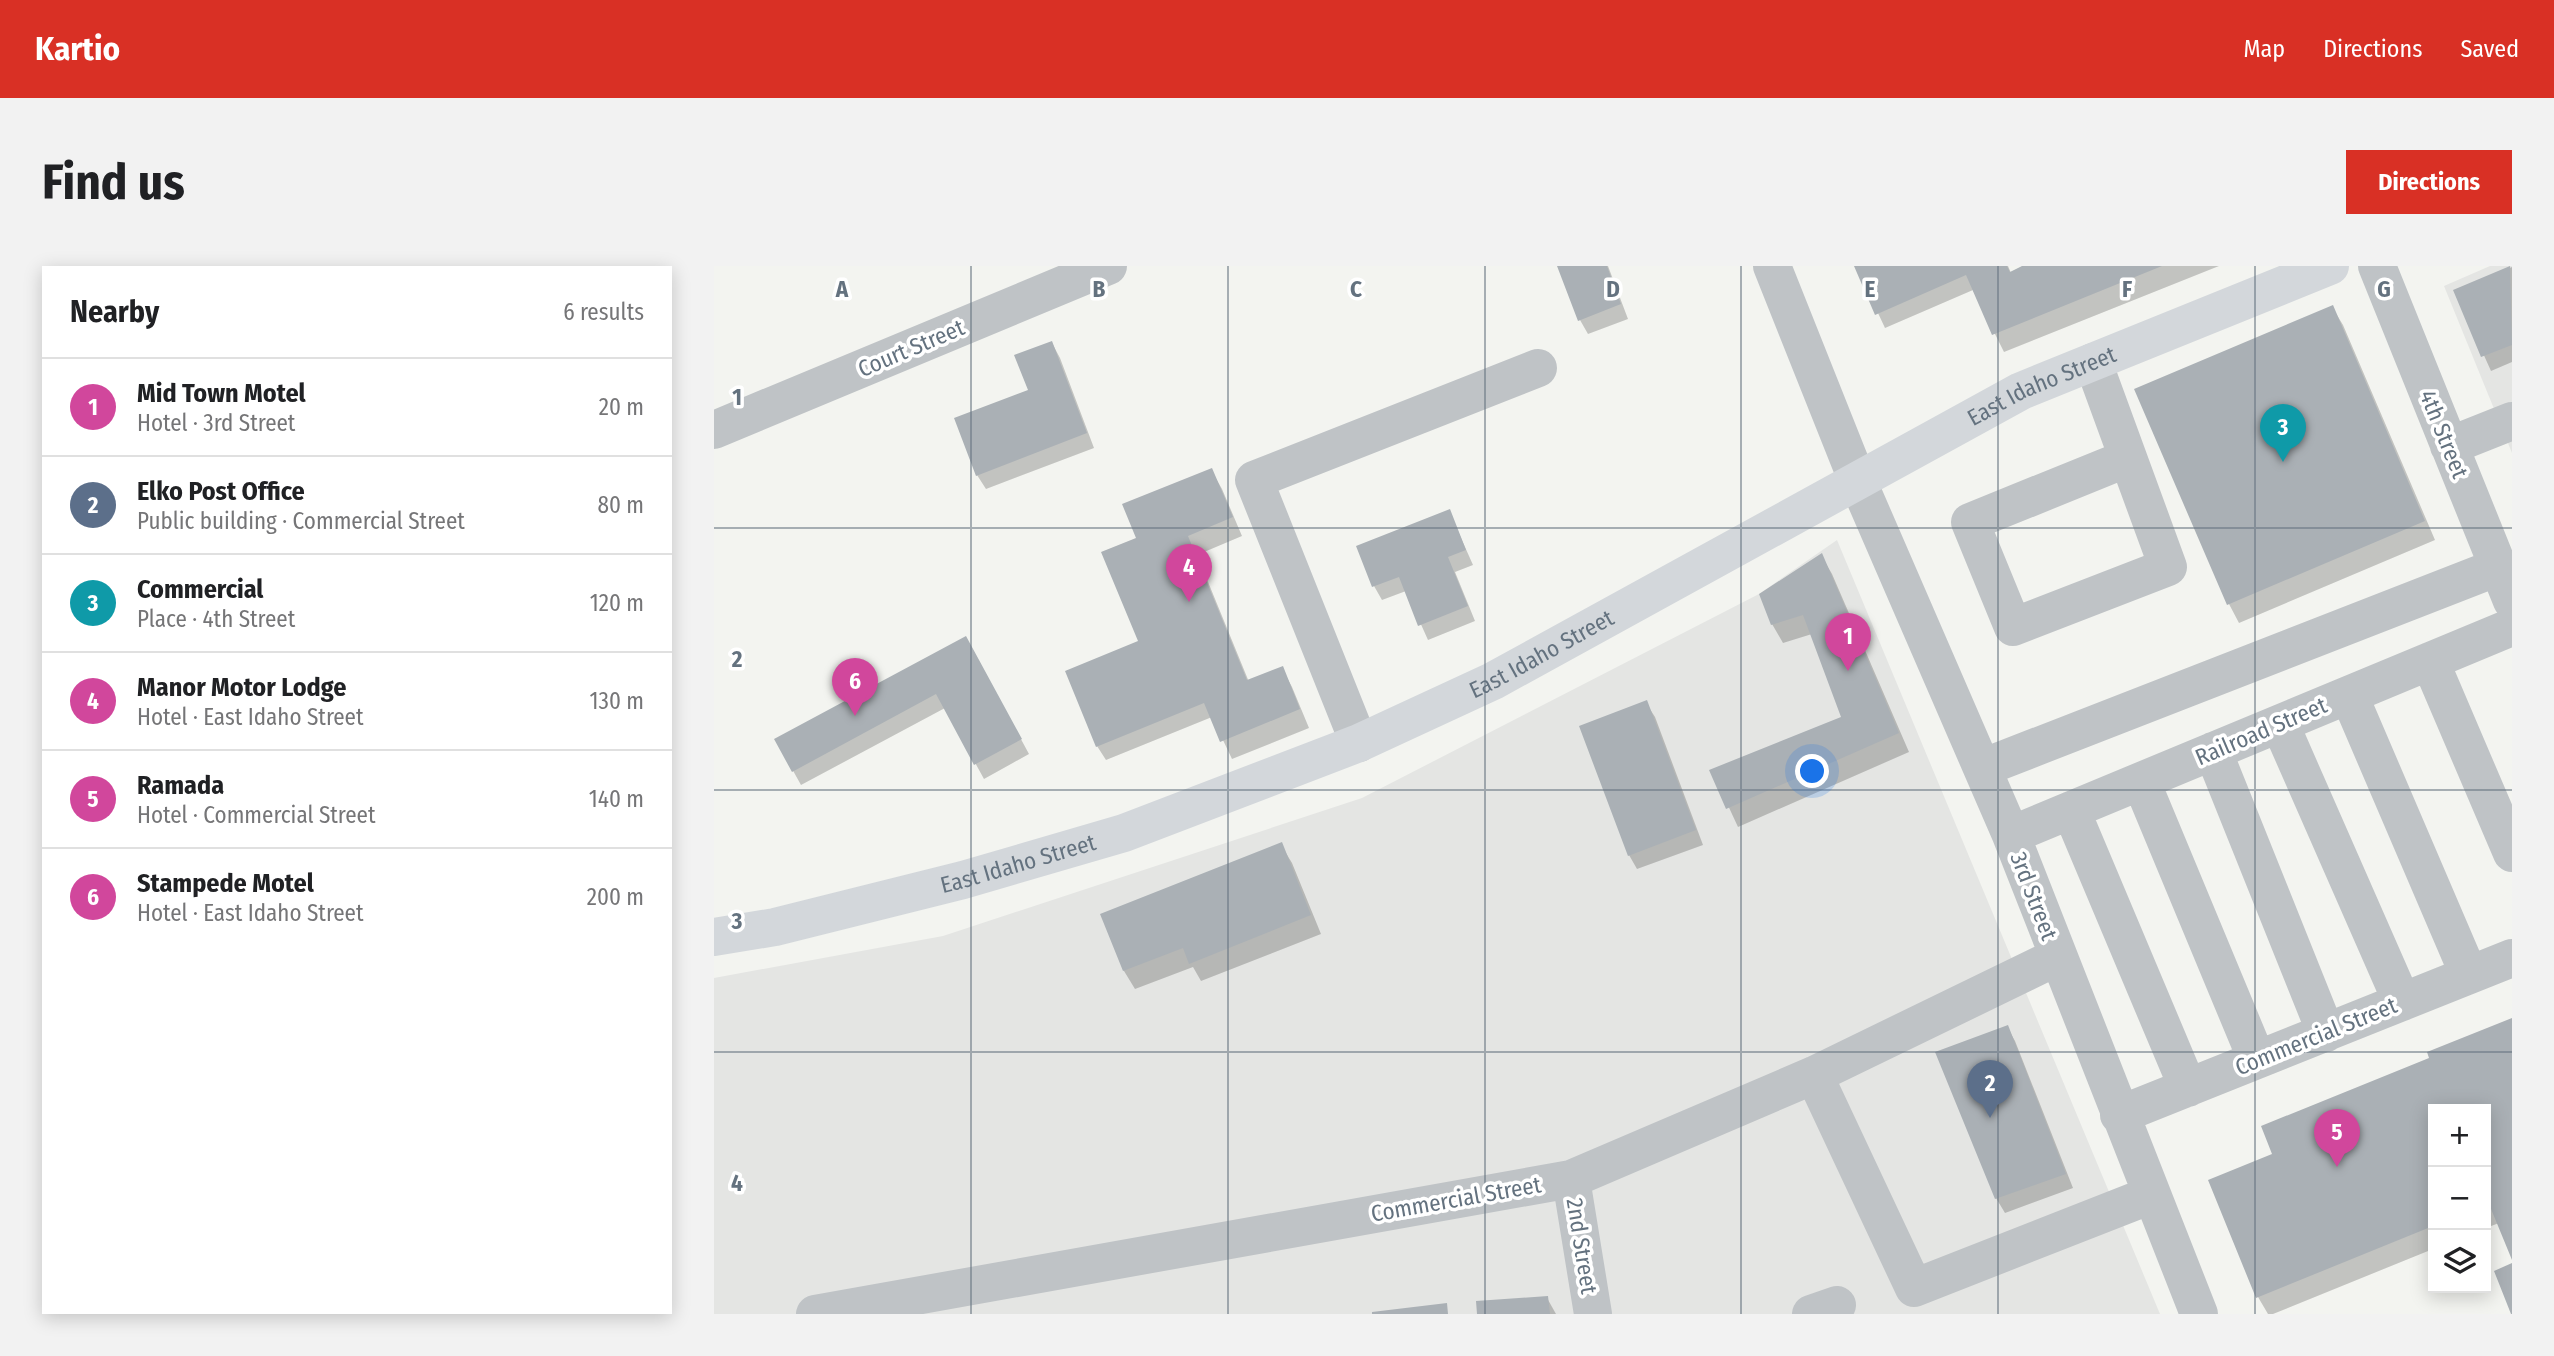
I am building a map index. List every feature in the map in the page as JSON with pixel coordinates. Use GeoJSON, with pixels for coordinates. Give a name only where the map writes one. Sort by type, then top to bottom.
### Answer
{"type":"FeatureCollection","features":[{"type":"Feature","properties":{"kind":"main road","name":"East Idaho Street"},"geometry":{"type":"LineString","coordinates":[[714,937],[775,927],[923,891],[1124,834],[1359,743],[1493,681],[2021,391],[2330,266]]}},
{"type":"Feature","properties":{"kind":"street","name":"Court Street"},"geometry":{"type":"LineString","coordinates":[[714,430],[1108,266]]}},
{"type":"Feature","properties":{"kind":"street","name":"3rd Street"},"geometry":{"type":"LineString","coordinates":[[1772,266],[1858,482],[2011,835],[2199,1314]]}},
{"type":"Feature","properties":{"kind":"street","name":"4th Street"},"geometry":{"type":"LineString","coordinates":[[2377,266],[2512,601]]}},
{"type":"Feature","properties":{"kind":"street"},"geometry":{"type":"LineString","coordinates":[[2093,362],[2168,567],[2013,627],[1970,522],[2128,458]]}},
{"type":"Feature","properties":{"kind":"street"},"geometry":{"type":"LineString","coordinates":[[1359,743],[1254,480],[1538,368]]}},
{"type":"Feature","properties":{"kind":"street"},"geometry":{"type":"LineString","coordinates":[[2449,446],[2512,421]]}},
{"type":"Feature","properties":{"kind":"street"},"geometry":{"type":"LineString","coordinates":[[1982,768],[2498,567]]}},
{"type":"Feature","properties":{"kind":"street","name":"Railroad Street"},"geometry":{"type":"LineString","coordinates":[[2011,835],[2512,627]]}},
{"type":"Feature","properties":{"kind":"street"},"geometry":{"type":"LineString","coordinates":[[2430,661],[2512,853]]}},
{"type":"Feature","properties":{"kind":"street"},"geometry":{"type":"LineString","coordinates":[[2349,695],[2469,975]]}},
{"type":"Feature","properties":{"kind":"street"},"geometry":{"type":"LineString","coordinates":[[2280,724],[2402,1002]]}},
{"type":"Feature","properties":{"kind":"street"},"geometry":{"type":"LineString","coordinates":[[2213,751],[2326,1032]]}},
{"type":"Feature","properties":{"kind":"street"},"geometry":{"type":"LineString","coordinates":[[2141,781],[2257,1060]]}},
{"type":"Feature","properties":{"kind":"street"},"geometry":{"type":"LineString","coordinates":[[2071,810],[2188,1088]]}},
{"type":"Feature","properties":{"kind":"street","name":"Commercial Street"},"geometry":{"type":"LineString","coordinates":[[815,1314],[1571,1179],[1814,1075],[2057,957]]}},
{"type":"Feature","properties":{"kind":"street","name":"Commercial Street"},"geometry":{"type":"LineString","coordinates":[[2119,1115],[2512,958]]}},
{"type":"Feature","properties":{"kind":"street"},"geometry":{"type":"LineString","coordinates":[[1814,1075],[1914,1288],[2151,1195]]}},
{"type":"Feature","properties":{"kind":"street","name":"2nd Street"},"geometry":{"type":"LineString","coordinates":[[1571,1179],[1593,1314]]}},
{"type":"Feature","properties":{"kind":"shaded area"},"geometry":{"type":"Polygon","coordinates":[[[2490,266],[2512,266],[2512,453],[2444,286],[2490,266]]]}},
{"type":"Feature","properties":{"kind":"shaded area"},"geometry":{"type":"Polygon","coordinates":[[[1837,540],[2160,1314],[714,1314],[714,978],[943,936],[1362,798],[1759,594],[1837,540]]]}},
{"type":"Feature","properties":{"kind":"building"},"geometry":{"type":"Polygon","coordinates":[[[1557,266],[1607,266],[1621,304],[1578,321],[1557,266]]]}},
{"type":"Feature","properties":{"kind":"building"},"geometry":{"type":"Polygon","coordinates":[[[1854,266],[2007,266],[2010,272],[2022,266],[2162,266],[1992,335],[1966,275],[1875,315],[1854,266]]]}},
{"type":"Feature","properties":{"kind":"building"},"geometry":{"type":"Polygon","coordinates":[[[2510,266],[2512,345],[2481,357],[2453,290],[2510,266]]]}},
{"type":"Feature","properties":{"kind":"building"},"geometry":{"type":"Polygon","coordinates":[[[2333,305],[2425,521],[2227,605],[2134,389],[2333,305]]]}},
{"type":"Feature","properties":{"kind":"building"},"geometry":{"type":"Polygon","coordinates":[[[1052,341],[1087,433],[976,476],[954,418],[1028,390],[1014,355],[1052,341]]]}},
{"type":"Feature","properties":{"kind":"building"},"geometry":{"type":"Polygon","coordinates":[[[1212,468],[1233,517],[1188,536],[1247,680],[1283,666],[1300,709],[1220,742],[1204,703],[1096,747],[1065,671],[1138,641],[1101,552],[1136,538],[1122,504],[1212,468]]]}},
{"type":"Feature","properties":{"kind":"building"},"geometry":{"type":"Polygon","coordinates":[[[1450,509],[1466,550],[1448,557],[1468,606],[1418,626],[1399,577],[1372,587],[1356,546],[1450,509]]]}},
{"type":"Feature","properties":{"kind":"building"},"geometry":{"type":"Polygon","coordinates":[[[1822,553],[1899,733],[1726,809],[1709,770],[1841,717],[1803,615],[1771,625],[1759,594],[1822,553]]]}},
{"type":"Feature","properties":{"kind":"building"},"geometry":{"type":"Polygon","coordinates":[[[966,636],[1022,739],[974,765],[936,694],[792,772],[774,739],[966,636]]]}},
{"type":"Feature","properties":{"kind":"building"},"geometry":{"type":"Polygon","coordinates":[[[1647,700],[1696,830],[1628,856],[1579,726],[1647,700]]]}},
{"type":"Feature","properties":{"kind":"building"},"geometry":{"type":"Polygon","coordinates":[[[1282,842],[1311,915],[1189,964],[1183,948],[1123,971],[1100,914],[1282,842]]]}},
{"type":"Feature","properties":{"kind":"building"},"geometry":{"type":"Polygon","coordinates":[[[2512,1018],[2512,1260],[2491,1209],[2491,1104],[2428,1104],[2428,1228],[2256,1298],[2208,1180],[2272,1154],[2261,1126],[2429,1058],[2427,1052],[2512,1018]]]}},
{"type":"Feature","properties":{"kind":"building"},"geometry":{"type":"Polygon","coordinates":[[[2008,1025],[2066,1174],[1995,1199],[1935,1052],[2008,1025]]]}},
{"type":"Feature","properties":{"kind":"building"},"geometry":{"type":"Polygon","coordinates":[[[2512,1263],[2512,1314],[2511,1314],[2494,1271],[2512,1263]]]}},
{"type":"Feature","properties":{"kind":"building"},"geometry":{"type":"Polygon","coordinates":[[[1548,1296],[1550,1314],[1477,1314],[1476,1301],[1548,1296]]]}},
{"type":"Feature","properties":{"kind":"building"},"geometry":{"type":"Polygon","coordinates":[[[1447,1303],[1448,1314],[1372,1314],[1372,1312],[1447,1303]]]}},
{"type":"Feature","properties":{"kind":"place","name":"Commercial"},"geometry":{"type":"Point","coordinates":[2283,462]}},
{"type":"Feature","properties":{"kind":"place","name":"Manor Motor Lodge"},"geometry":{"type":"Point","coordinates":[1189,602]}},
{"type":"Feature","properties":{"kind":"place","name":"Mid Town Motel"},"geometry":{"type":"Point","coordinates":[1848,671]}},
{"type":"Feature","properties":{"kind":"place","name":"Stampede Motel"},"geometry":{"type":"Point","coordinates":[855,716]}},
{"type":"Feature","properties":{"kind":"place","name":"Elko Post Office"},"geometry":{"type":"Point","coordinates":[1990,1118]}},
{"type":"Feature","properties":{"kind":"place","name":"Ramada"},"geometry":{"type":"Point","coordinates":[2337,1167]}}]}
